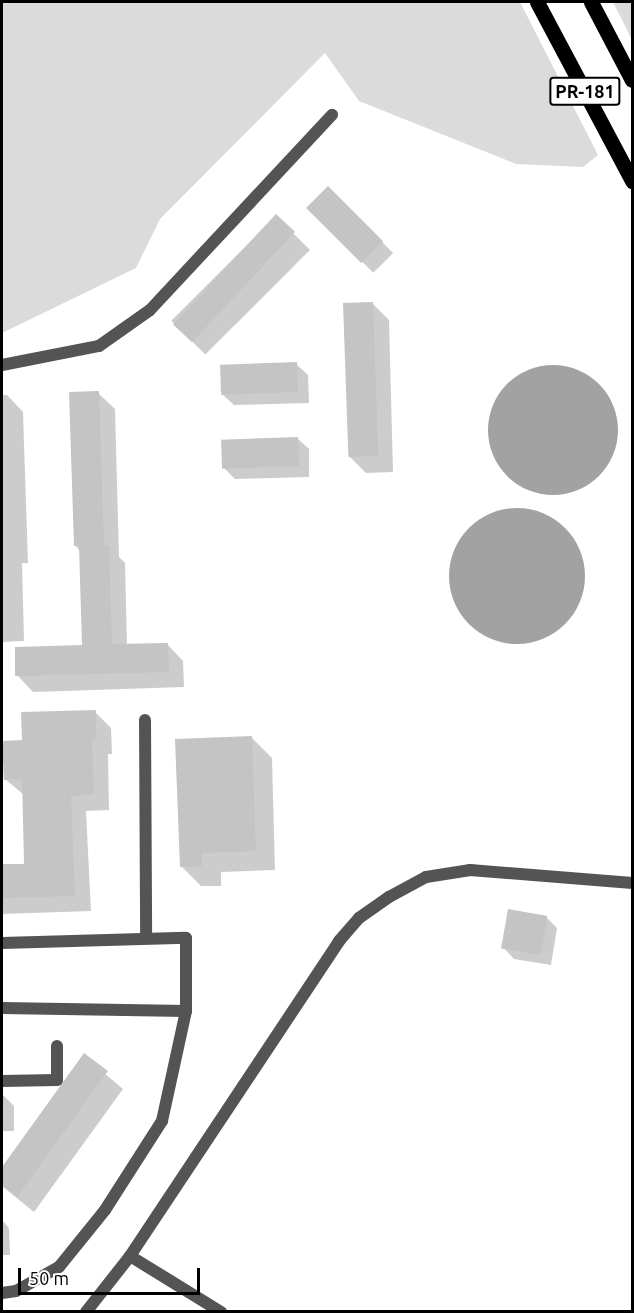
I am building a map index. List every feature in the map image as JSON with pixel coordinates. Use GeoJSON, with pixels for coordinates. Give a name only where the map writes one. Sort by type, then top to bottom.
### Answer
{"type":"FeatureCollection","features":[{"type":"Feature","properties":{"kind":"main road","name":"PR-181"},"geometry":{"type":"LineString","coordinates":[[537,2],[633,181]]}},
{"type":"Feature","properties":{"kind":"main road","name":"PR-181"},"geometry":{"type":"LineString","coordinates":[[591,2],[633,80]]}},
{"type":"Feature","properties":{"kind":"lane"},"geometry":{"type":"LineString","coordinates":[[2,365],[99,346],[150,310],[332,115]]}},
{"type":"Feature","properties":{"kind":"lane"},"geometry":{"type":"LineString","coordinates":[[146,720],[147,938]]}},
{"type":"Feature","properties":{"kind":"lane"},"geometry":{"type":"LineString","coordinates":[[87,1311],[130,1256],[339,942],[359,918],[389,897],[426,877],[470,870],[633,883]]}},
{"type":"Feature","properties":{"kind":"lane"},"geometry":{"type":"LineString","coordinates":[[2,943],[186,938],[186,1011],[162,1121],[105,1210],[59,1268],[16,1292],[2,1293]]}},
{"type":"Feature","properties":{"kind":"lane"},"geometry":{"type":"LineString","coordinates":[[2,1008],[186,1011]]}},
{"type":"Feature","properties":{"kind":"lane"},"geometry":{"type":"LineString","coordinates":[[2,1081],[57,1080],[57,1046]]}},
{"type":"Feature","properties":{"kind":"lane"},"geometry":{"type":"LineString","coordinates":[[130,1256],[221,1311]]}},
{"type":"Feature","properties":{"kind":"shaded area"},"geometry":{"type":"Polygon","coordinates":[[[2,2],[520,2],[598,155],[583,167],[516,164],[359,101],[325,53],[160,219],[136,268],[2,333],[2,2]]]}},
{"type":"Feature","properties":{"kind":"shaded area"},"geometry":{"type":"Polygon","coordinates":[[[613,2],[632,2],[632,40],[613,2]]]}},
{"type":"Feature","properties":{"kind":"shaded area"},"geometry":{"type":"Polygon","coordinates":[[[553,365],[578,370],[599,384],[613,405],[618,430],[613,455],[599,476],[578,490],[553,495],[528,490],[507,476],[493,455],[488,430],[493,405],[507,384],[528,370],[553,365]]]}},
{"type":"Feature","properties":{"kind":"shaded area"},"geometry":{"type":"Polygon","coordinates":[[[517,508],[543,514],[565,528],[579,550],[585,576],[579,602],[565,624],[543,638],[517,644],[491,638],[469,624],[455,602],[449,576],[455,550],[469,528],[491,514],[517,508]]]}},
{"type":"Feature","properties":{"kind":"building"},"geometry":{"type":"Polygon","coordinates":[[[328,186],[383,241],[361,263],[306,208],[328,186]]]}},
{"type":"Feature","properties":{"kind":"building"},"geometry":{"type":"Polygon","coordinates":[[[276,214],[295,232],[192,342],[173,324],[276,214]]]}},
{"type":"Feature","properties":{"kind":"building"},"geometry":{"type":"Polygon","coordinates":[[[373,302],[378,456],[348,457],[343,303],[373,302]]]}},
{"type":"Feature","properties":{"kind":"building"},"geometry":{"type":"Polygon","coordinates":[[[297,362],[298,392],[221,395],[220,365],[297,362]]]}},
{"type":"Feature","properties":{"kind":"building"},"geometry":{"type":"Polygon","coordinates":[[[99,391],[104,545],[109,545],[112,644],[168,643],[169,672],[15,676],[15,647],[82,645],[79,546],[74,546],[69,392],[99,391]]]}},
{"type":"Feature","properties":{"kind":"building"},"geometry":{"type":"Polygon","coordinates":[[[298,437],[299,466],[222,469],[221,440],[298,437]]]}},
{"type":"Feature","properties":{"kind":"building"},"geometry":{"type":"Polygon","coordinates":[[[96,710],[96,739],[92,739],[94,794],[71,796],[75,896],[2,898],[2,864],[24,864],[22,779],[4,780],[2,741],[22,740],[21,712],[96,710]]]}},
{"type":"Feature","properties":{"kind":"building"},"geometry":{"type":"Polygon","coordinates":[[[252,736],[256,851],[202,853],[202,866],[180,867],[175,739],[252,736]]]}},
{"type":"Feature","properties":{"kind":"building"},"geometry":{"type":"Polygon","coordinates":[[[508,909],[547,916],[540,955],[501,948],[508,909]]]}},
{"type":"Feature","properties":{"kind":"building"},"geometry":{"type":"Polygon","coordinates":[[[84,1053],[108,1071],[17,1197],[2,1185],[2,1167],[84,1053]]]}}]}
